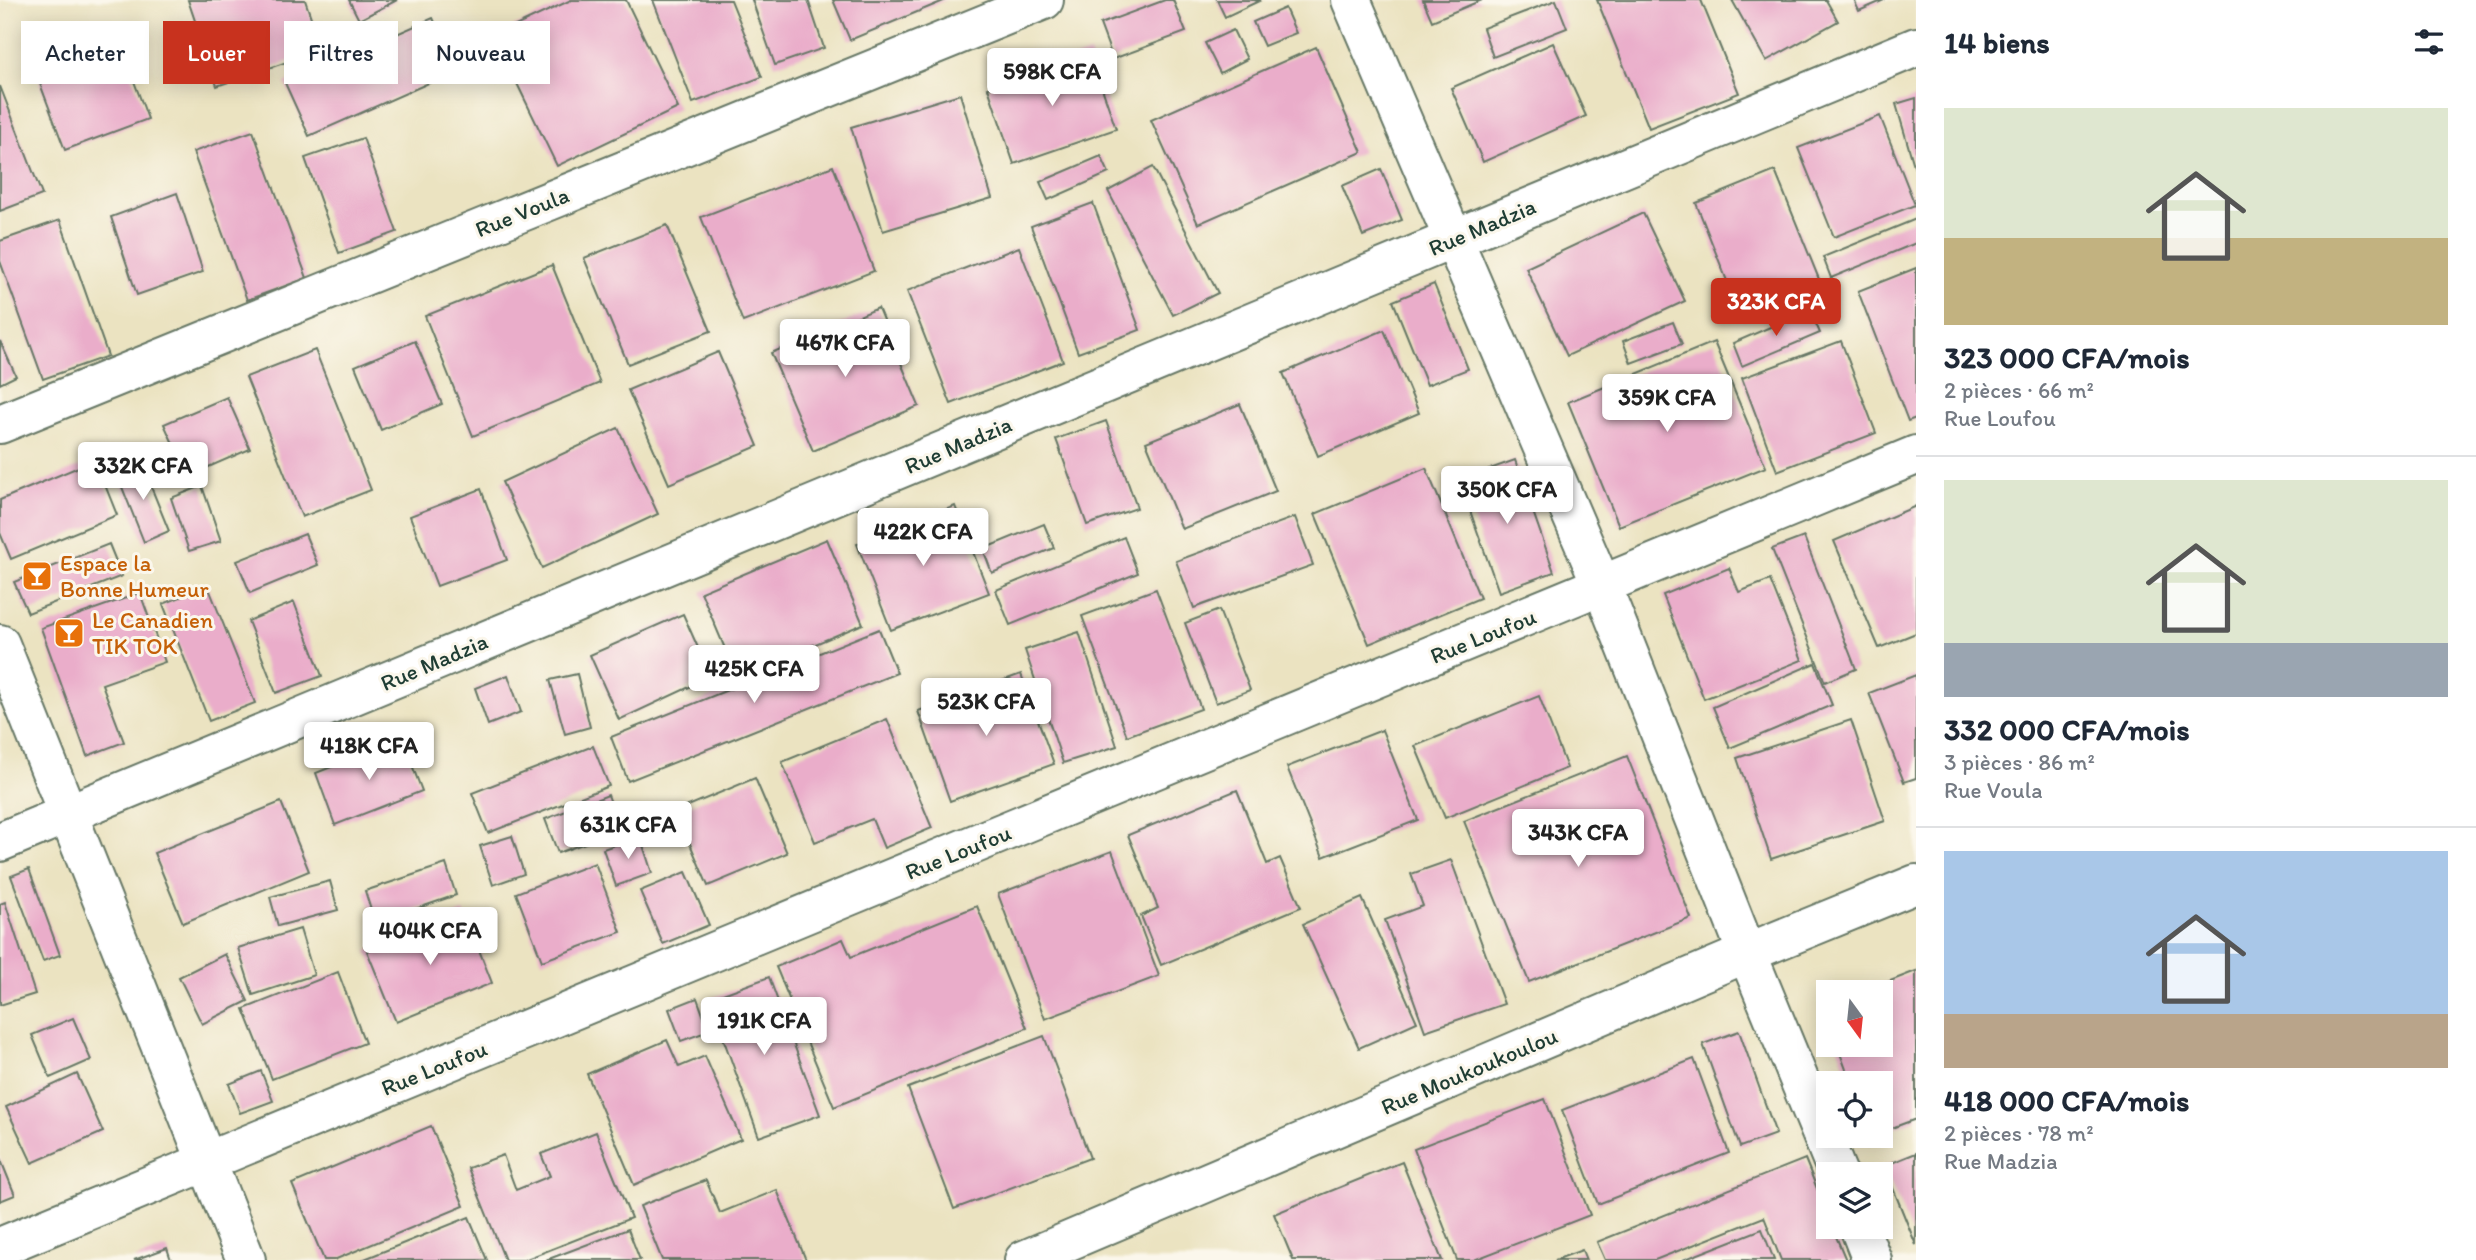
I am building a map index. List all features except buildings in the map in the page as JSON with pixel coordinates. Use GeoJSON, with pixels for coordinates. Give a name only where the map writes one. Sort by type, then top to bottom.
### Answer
{"type":"FeatureCollection","features":[{"type":"Feature","properties":{"kind":"street","name":"Rue Voula"},"geometry":{"type":"LineString","coordinates":[[0,424],[1044,0]]}},
{"type":"Feature","properties":{"kind":"street"},"geometry":{"type":"LineString","coordinates":[[1351,0],[1602,586],[1833,1162]]}},
{"type":"Feature","properties":{"kind":"street","name":"Rue Madzia"},"geometry":{"type":"LineString","coordinates":[[0,842],[1916,47]]}},
{"type":"Feature","properties":{"kind":"street","name":"Rue Loufou"},"geometry":{"type":"LineString","coordinates":[[0,1247],[1916,455]]}},
{"type":"Feature","properties":{"kind":"street"},"geometry":{"type":"LineString","coordinates":[[0,644],[205,1163],[246,1260]]}},
{"type":"Feature","properties":{"kind":"street","name":"Rue Moukoukoulou"},"geometry":{"type":"LineString","coordinates":[[1024,1260],[1916,884]]}},
{"type":"Feature","properties":{"kind":"street"},"geometry":{"type":"LineString","coordinates":[[1864,1239],[1872,1260]]}},
{"type":"Feature","properties":{"kind":"place","name":"Espace la Bonne Humeur"},"geometry":{"type":"Point","coordinates":[37,576]}},
{"type":"Feature","properties":{"kind":"place","name":"Le Canadien TIK TOK"},"geometry":{"type":"Point","coordinates":[69,633]}}]}
